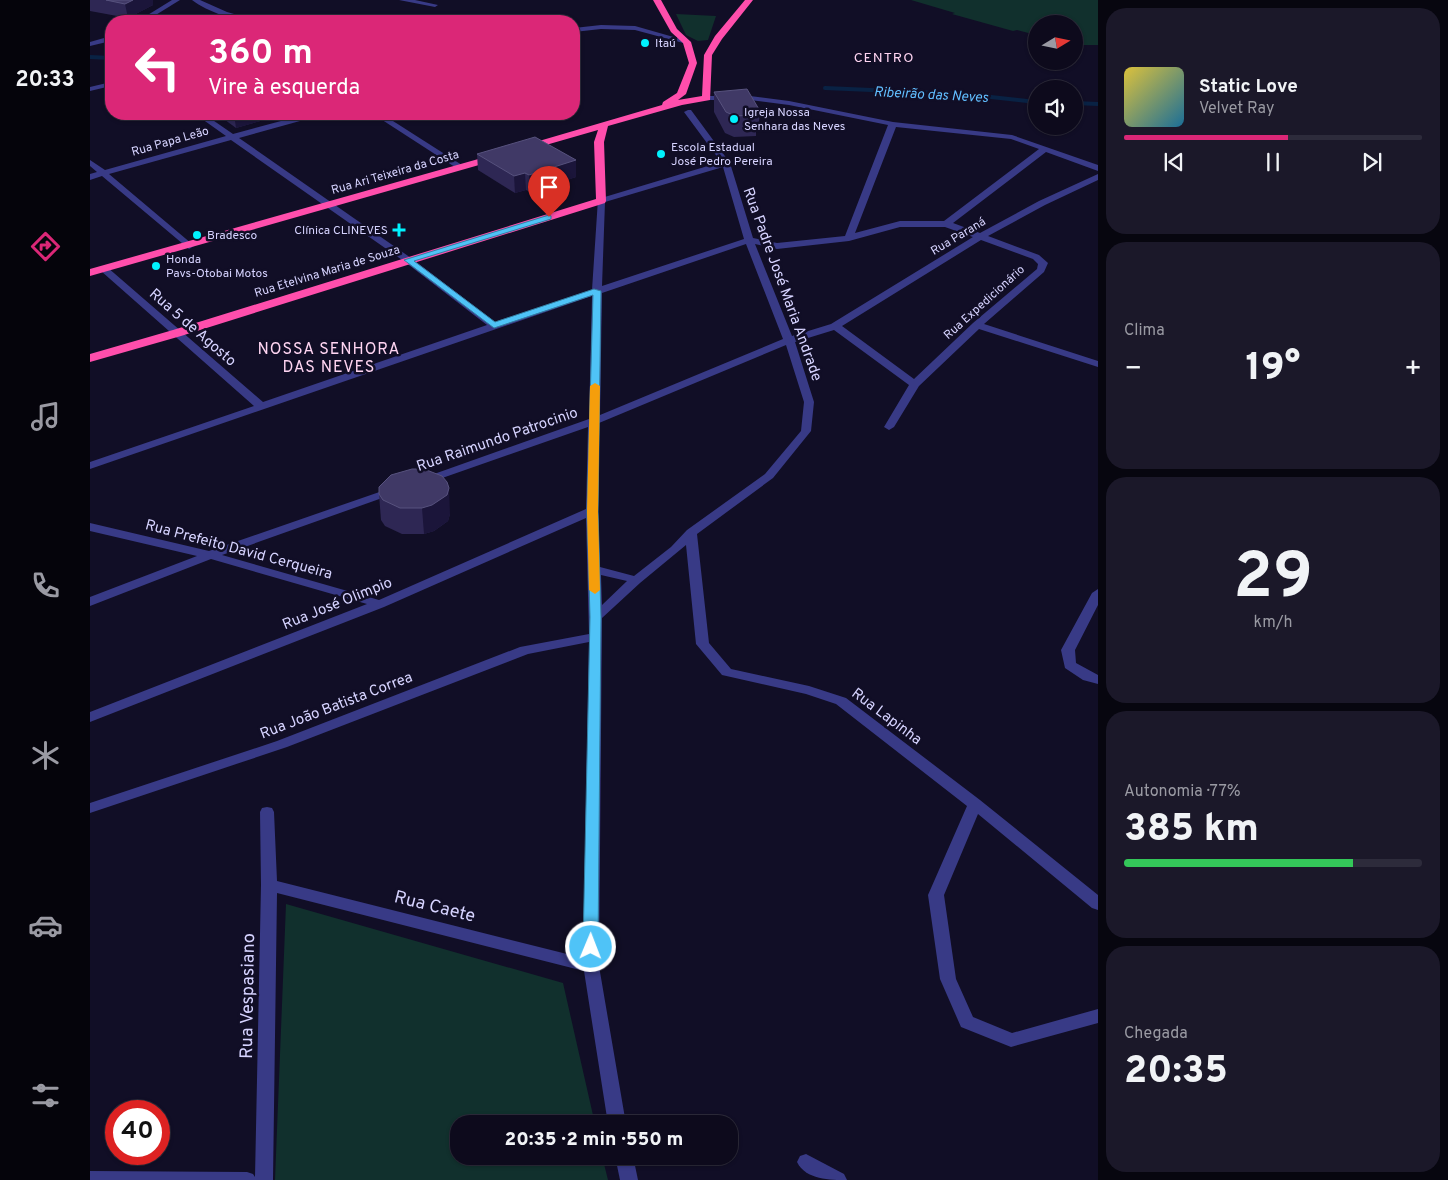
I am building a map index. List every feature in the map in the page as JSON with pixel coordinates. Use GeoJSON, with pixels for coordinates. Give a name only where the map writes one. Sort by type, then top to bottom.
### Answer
{"type":"FeatureCollection","features":[{"type":"Feature","properties":{"kind":"highway"},"geometry":{"type":"LineString","coordinates":[[657,0],[674,30],[688,42],[694,63],[681,94],[660,108]]}},
{"type":"Feature","properties":{"kind":"highway"},"geometry":{"type":"LineString","coordinates":[[681,94],[706,98],[708,55],[718,38],[749,0]]}},
{"type":"Feature","properties":{"kind":"highway","name":"Rua Ari Teixeira da Costa"},"geometry":{"type":"LineString","coordinates":[[90,273],[330,206],[660,108],[706,98]]}},
{"type":"Feature","properties":{"kind":"highway"},"geometry":{"type":"LineString","coordinates":[[601,201],[599,142],[604,125]]}},
{"type":"Feature","properties":{"kind":"highway"},"geometry":{"type":"LineString","coordinates":[[563,137],[599,142]]}},
{"type":"Feature","properties":{"kind":"highway","name":"Rua Etelvina Maria de Souza"},"geometry":{"type":"LineString","coordinates":[[90,358],[177,333],[601,201]]}},
{"type":"Feature","properties":{"kind":"street"},"geometry":{"type":"LineString","coordinates":[[151,15],[177,0]]}},
{"type":"Feature","properties":{"kind":"street"},"geometry":{"type":"LineString","coordinates":[[195,0],[229,15]]}},
{"type":"Feature","properties":{"kind":"street"},"geometry":{"type":"LineString","coordinates":[[402,0],[435,5]]}},
{"type":"Feature","properties":{"kind":"street"},"geometry":{"type":"LineString","coordinates":[[580,29],[601,27],[635,28],[688,42]]}},
{"type":"Feature","properties":{"kind":"street"},"geometry":{"type":"LineString","coordinates":[[90,44],[105,42]]}},
{"type":"Feature","properties":{"kind":"street"},"geometry":{"type":"LineString","coordinates":[[90,89],[105,85]]}},
{"type":"Feature","properties":{"kind":"street"},"geometry":{"type":"LineString","coordinates":[[706,98],[750,98],[789,103],[893,124],[1012,137],[1098,168]]}},
{"type":"Feature","properties":{"kind":"street","name":"Rua Padre José Maria Andrade"},"geometry":{"type":"LineString","coordinates":[[596,617],[636,580],[676,550],[691,533],[769,476],[806,431],[809,402],[789,340],[749,240],[726,163],[688,112]]}},
{"type":"Feature","properties":{"kind":"street"},"geometry":{"type":"LineString","coordinates":[[208,120],[408,260],[494,326]]}},
{"type":"Feature","properties":{"kind":"street","name":"Rua Papa Leão"},"geometry":{"type":"LineString","coordinates":[[90,177],[292,120]]}},
{"type":"Feature","properties":{"kind":"street"},"geometry":{"type":"LineString","coordinates":[[387,120],[461,167]]}},
{"type":"Feature","properties":{"kind":"street"},"geometry":{"type":"LineString","coordinates":[[848,238],[893,124]]}},
{"type":"Feature","properties":{"kind":"street"},"geometry":{"type":"LineString","coordinates":[[946,224],[1046,148]]}},
{"type":"Feature","properties":{"kind":"street"},"geometry":{"type":"LineString","coordinates":[[90,162],[189,246]]}},
{"type":"Feature","properties":{"kind":"street"},"geometry":{"type":"LineString","coordinates":[[615,1115],[608,1083],[590,966],[596,617],[592,512],[601,201],[726,163]]}},
{"type":"Feature","properties":{"kind":"street","name":"Rua Paraná"},"geometry":{"type":"LineString","coordinates":[[789,340],[835,326],[980,237],[1042,202],[1098,176]]}},
{"type":"Feature","properties":{"kind":"street","name":"Rua Expedicionário"},"geometry":{"type":"LineString","coordinates":[[749,240],[777,246],[848,238],[900,224],[946,224],[1036,257],[1043,263],[1041,270],[976,325],[915,384],[889,427]]}},
{"type":"Feature","properties":{"kind":"street"},"geometry":{"type":"LineString","coordinates":[[90,466],[749,240]]}},
{"type":"Feature","properties":{"kind":"street","name":"Rua 5 de Agosto"},"geometry":{"type":"LineString","coordinates":[[104,269],[262,407]]}},
{"type":"Feature","properties":{"kind":"street"},"geometry":{"type":"LineString","coordinates":[[976,325],[1098,364]]}},
{"type":"Feature","properties":{"kind":"street"},"geometry":{"type":"LineString","coordinates":[[835,326],[915,384]]}},
{"type":"Feature","properties":{"kind":"street","name":"Rua Raimundo Patrocinio"},"geometry":{"type":"LineString","coordinates":[[90,602],[210,555],[594,421],[789,340]]}},
{"type":"Feature","properties":{"kind":"street","name":"Rua José Olimpio"},"geometry":{"type":"LineString","coordinates":[[90,717],[380,604],[592,512]]}},
{"type":"Feature","properties":{"kind":"street","name":"Rua Prefeito David Cerqueira"},"geometry":{"type":"LineString","coordinates":[[90,527],[210,555],[380,604]]}},
{"type":"Feature","properties":{"kind":"street","name":"Rua Lapinha"},"geometry":{"type":"LineString","coordinates":[[691,533],[702,644],[728,672],[809,690],[842,702],[975,804],[1098,904]]}},
{"type":"Feature","properties":{"kind":"street"},"geometry":{"type":"LineString","coordinates":[[594,569],[636,580]]}},
{"type":"Feature","properties":{"kind":"street"},"geometry":{"type":"LineString","coordinates":[[1098,593],[1068,650],[1070,664],[1088,677],[1098,680]]}},
{"type":"Feature","properties":{"kind":"street","name":"Rua João Batista Correa"},"geometry":{"type":"LineString","coordinates":[[90,808],[282,744],[525,650],[595,637]]}},
{"type":"Feature","properties":{"kind":"street"},"geometry":{"type":"LineString","coordinates":[[975,804],[936,895],[948,979],[967,1022],[1011,1040],[1098,1016]]}},
{"type":"Feature","properties":{"kind":"street","name":"Rua Vespasiano"},"geometry":{"type":"LineString","coordinates":[[264,1180],[269,885],[267,812]]}},
{"type":"Feature","properties":{"kind":"street","name":"Rua Caete"},"geometry":{"type":"LineString","coordinates":[[269,885],[590,966]]}},
{"type":"Feature","properties":{"kind":"street"},"geometry":{"type":"LineString","coordinates":[[806,1162],[838,1180]]}},
{"type":"Feature","properties":{"kind":"street"},"geometry":{"type":"LineString","coordinates":[[626,1165],[629,1180]]}},
{"type":"Feature","properties":{"kind":"street"},"geometry":{"type":"LineString","coordinates":[[90,1179],[247,1180]]}},
{"type":"Feature","properties":{"kind":"green space"},"geometry":{"type":"Polygon","coordinates":[[[911,0],[1098,0],[1098,45],[1083,45],[1083,15],[1028,15],[1028,33],[1013,31],[952,14],[955,13],[911,0]]]}},
{"type":"Feature","properties":{"kind":"green space"},"geometry":{"type":"Polygon","coordinates":[[[676,14],[716,16],[708,40],[698,41],[686,35],[676,14]]]}},
{"type":"Feature","properties":{"kind":"green space"},"geometry":{"type":"Polygon","coordinates":[[[286,904],[563,983],[593,1115],[450,1115],[450,1165],[604,1165],[608,1180],[275,1180],[286,904]]]}},
{"type":"Feature","properties":{"kind":"building"},"geometry":{"type":"Polygon","coordinates":[[[106,0],[133,0],[125,4],[106,0]]]}},
{"type":"Feature","properties":{"kind":"building"},"geometry":{"type":"Polygon","coordinates":[[[747,89],[760,111],[756,111],[758,115],[735,116],[726,112],[714,92],[747,89]]]}},
{"type":"Feature","properties":{"kind":"building"},"geometry":{"type":"Polygon","coordinates":[[[535,137],[576,160],[529,175],[525,173],[514,176],[477,154],[535,137]]]}},
{"type":"Feature","properties":{"kind":"building"},"geometry":{"type":"Polygon","coordinates":[[[412,469],[424,469],[442,476],[449,488],[447,495],[432,505],[422,508],[400,508],[383,500],[379,494],[379,487],[391,475],[412,469]]]}},
{"type":"Feature","properties":{"kind":"waterway","name":"Ribeirão das Neves"},"geometry":{"type":"LineString","coordinates":[[90,57],[105,58]]}},
{"type":"Feature","properties":{"kind":"waterway","name":"Ribeirão das Neves"},"geometry":{"type":"LineString","coordinates":[[825,88],[964,94],[1028,101]]}},
{"type":"Feature","properties":{"kind":"waterway","name":"Ribeirão das Neves"},"geometry":{"type":"LineString","coordinates":[[1083,103],[1098,104]]}},
{"type":"Feature","properties":{"kind":"slow traffic"},"geometry":{"type":"LineString","coordinates":[[595,386],[592,512],[595,590]]}},
{"type":"Feature","properties":{"kind":"place","name":"Itaú"},"geometry":{"type":"Point","coordinates":[645,43]}},
{"type":"Feature","properties":{"kind":"place","name":"Igreja Nossa Senhara das Neves"},"geometry":{"type":"Point","coordinates":[734,119]}},
{"type":"Feature","properties":{"kind":"place","name":"Escola Estadual José Pedro Pereira"},"geometry":{"type":"Point","coordinates":[661,154]}},
{"type":"Feature","properties":{"kind":"place","name":"Clínica CLINEVES"},"geometry":{"type":"Point","coordinates":[399,230]}},
{"type":"Feature","properties":{"kind":"place","name":"Bradesco"},"geometry":{"type":"Point","coordinates":[197,235]}},
{"type":"Feature","properties":{"kind":"place","name":"Honda Pavs-Otobai Motos"},"geometry":{"type":"Point","coordinates":[156,266]}},
{"type":"Feature","properties":{"kind":"district","name":"CENTRO"},"geometry":{"type":"Point","coordinates":[884,57]}},
{"type":"Feature","properties":{"kind":"district","name":"NOSSA SENHORA DAS NEVES"},"geometry":{"type":"Point","coordinates":[329,357]}},
{"type":"Feature","properties":{"kind":"route"},"geometry":{"type":"LineString","coordinates":[[549,217],[408,260],[494,326],[597,291],[592,512],[596,617],[591,947]]}}]}
